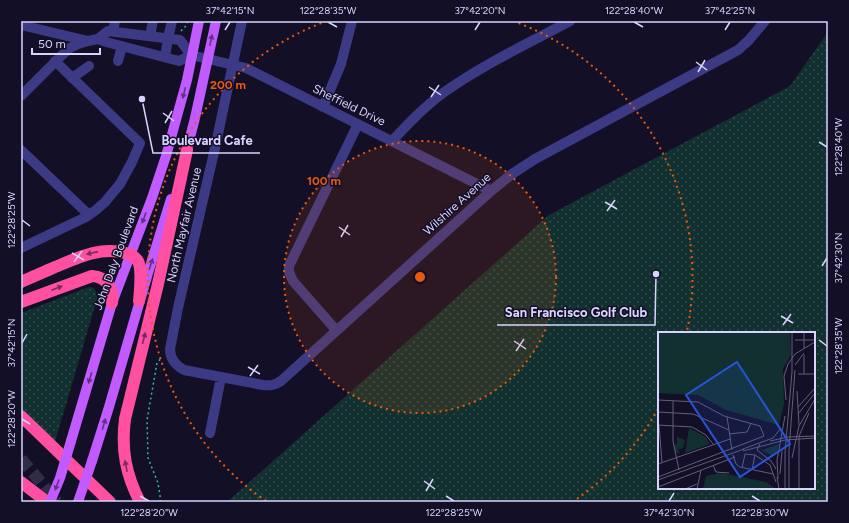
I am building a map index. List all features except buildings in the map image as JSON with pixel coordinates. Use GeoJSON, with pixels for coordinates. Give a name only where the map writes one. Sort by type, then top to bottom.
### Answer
{"type":"FeatureCollection","features":[{"type":"Feature","properties":{"kind":"highway"},"geometry":{"type":"LineString","coordinates":[[140,502],[125,463],[123,437],[125,419],[158,284],[187,150]]}},
{"type":"Feature","properties":{"kind":"highway"},"geometry":{"type":"LineString","coordinates":[[21,282],[64,263],[90,254],[102,251],[123,252],[137,260],[139,266],[140,301]]}},
{"type":"Feature","properties":{"kind":"highway"},"geometry":{"type":"LineString","coordinates":[[21,302],[92,276],[99,277],[108,283],[112,290],[112,302]]}},
{"type":"Feature","properties":{"kind":"highway"},"geometry":{"type":"LineString","coordinates":[[21,413],[53,447]]}},
{"type":"Feature","properties":{"kind":"highway"},"geometry":{"type":"LineString","coordinates":[[21,416],[110,502]]}},
{"type":"Feature","properties":{"kind":"highway"},"geometry":{"type":"LineString","coordinates":[[21,482],[47,502]]}},
{"type":"Feature","properties":{"kind":"main road","name":"John Daly Boulevard"},"geometry":{"type":"LineString","coordinates":[[50,502],[63,469],[112,302],[166,156],[187,80],[199,21]]}},
{"type":"Feature","properties":{"kind":"main road"},"geometry":{"type":"LineString","coordinates":[[78,502],[107,414],[187,150],[216,21]]}},
{"type":"Feature","properties":{"kind":"street"},"geometry":{"type":"LineString","coordinates":[[150,36],[153,21]]}},
{"type":"Feature","properties":{"kind":"street"},"geometry":{"type":"LineString","coordinates":[[165,57],[172,21]]}},
{"type":"Feature","properties":{"kind":"street","name":"North Mayfair Avenue"},"geometry":{"type":"LineString","coordinates":[[170,354],[172,336],[242,21]]}},
{"type":"Feature","properties":{"kind":"street"},"geometry":{"type":"LineString","coordinates":[[324,107],[341,64],[352,21]]}},
{"type":"Feature","properties":{"kind":"street"},"geometry":{"type":"LineString","coordinates":[[392,141],[415,117],[457,84],[488,65],[570,21]]}},
{"type":"Feature","properties":{"kind":"street","name":"Wilshire Avenue"},"geometry":{"type":"LineString","coordinates":[[170,354],[175,364],[184,370],[270,386],[281,381],[491,190],[512,174],[535,159],[738,50],[749,40],[765,21]]}},
{"type":"Feature","properties":{"kind":"street"},"geometry":{"type":"LineString","coordinates":[[21,25],[88,41]]}},
{"type":"Feature","properties":{"kind":"street"},"geometry":{"type":"LineString","coordinates":[[21,96],[62,54],[78,44],[98,39],[114,26],[150,36],[180,40],[191,55],[179,61],[98,39]]}},
{"type":"Feature","properties":{"kind":"street"},"geometry":{"type":"LineString","coordinates":[[118,61],[122,46]]}},
{"type":"Feature","properties":{"kind":"street","name":"Sheffield Drive"},"geometry":{"type":"LineString","coordinates":[[191,55],[246,68],[491,190]]}},
{"type":"Feature","properties":{"kind":"street"},"geometry":{"type":"LineString","coordinates":[[21,248],[89,215],[105,202],[120,184],[140,143],[55,61]]}},
{"type":"Feature","properties":{"kind":"street"},"geometry":{"type":"LineString","coordinates":[[72,78],[89,66]]}},
{"type":"Feature","properties":{"kind":"street"},"geometry":{"type":"LineString","coordinates":[[336,330],[294,281],[289,272],[289,266],[358,124]]}},
{"type":"Feature","properties":{"kind":"street"},"geometry":{"type":"LineString","coordinates":[[21,150],[89,215]]}},
{"type":"Feature","properties":{"kind":"street"},"geometry":{"type":"LineString","coordinates":[[210,433],[221,377]]}},
{"type":"Feature","properties":{"kind":"path"},"geometry":{"type":"LineString","coordinates":[[180,31],[185,27],[188,21]]}},
{"type":"Feature","properties":{"kind":"path"},"geometry":{"type":"LineString","coordinates":[[161,502],[158,483],[148,458],[147,420],[157,364],[162,356],[170,354]]}},
{"type":"Feature","properties":{"kind":"green space"},"geometry":{"type":"Polygon","coordinates":[[[828,32],[828,502],[227,502],[549,215],[790,86],[828,32]]]}},
{"type":"Feature","properties":{"kind":"green space"},"geometry":{"type":"Polygon","coordinates":[[[89,287],[95,289],[97,299],[54,445],[21,409],[21,313],[89,287]]]}},
{"type":"Feature","properties":{"kind":"tunnel"},"geometry":{"type":"LineString","coordinates":[[21,459],[57,502]]}},
{"type":"Feature","properties":{"kind":"place","name":"Boulevard Cafe"},"geometry":{"type":"Point","coordinates":[142,99]}},
{"type":"Feature","properties":{"kind":"place","name":"San Francisco Golf Club"},"geometry":{"type":"Point","coordinates":[656,274]}}]}
